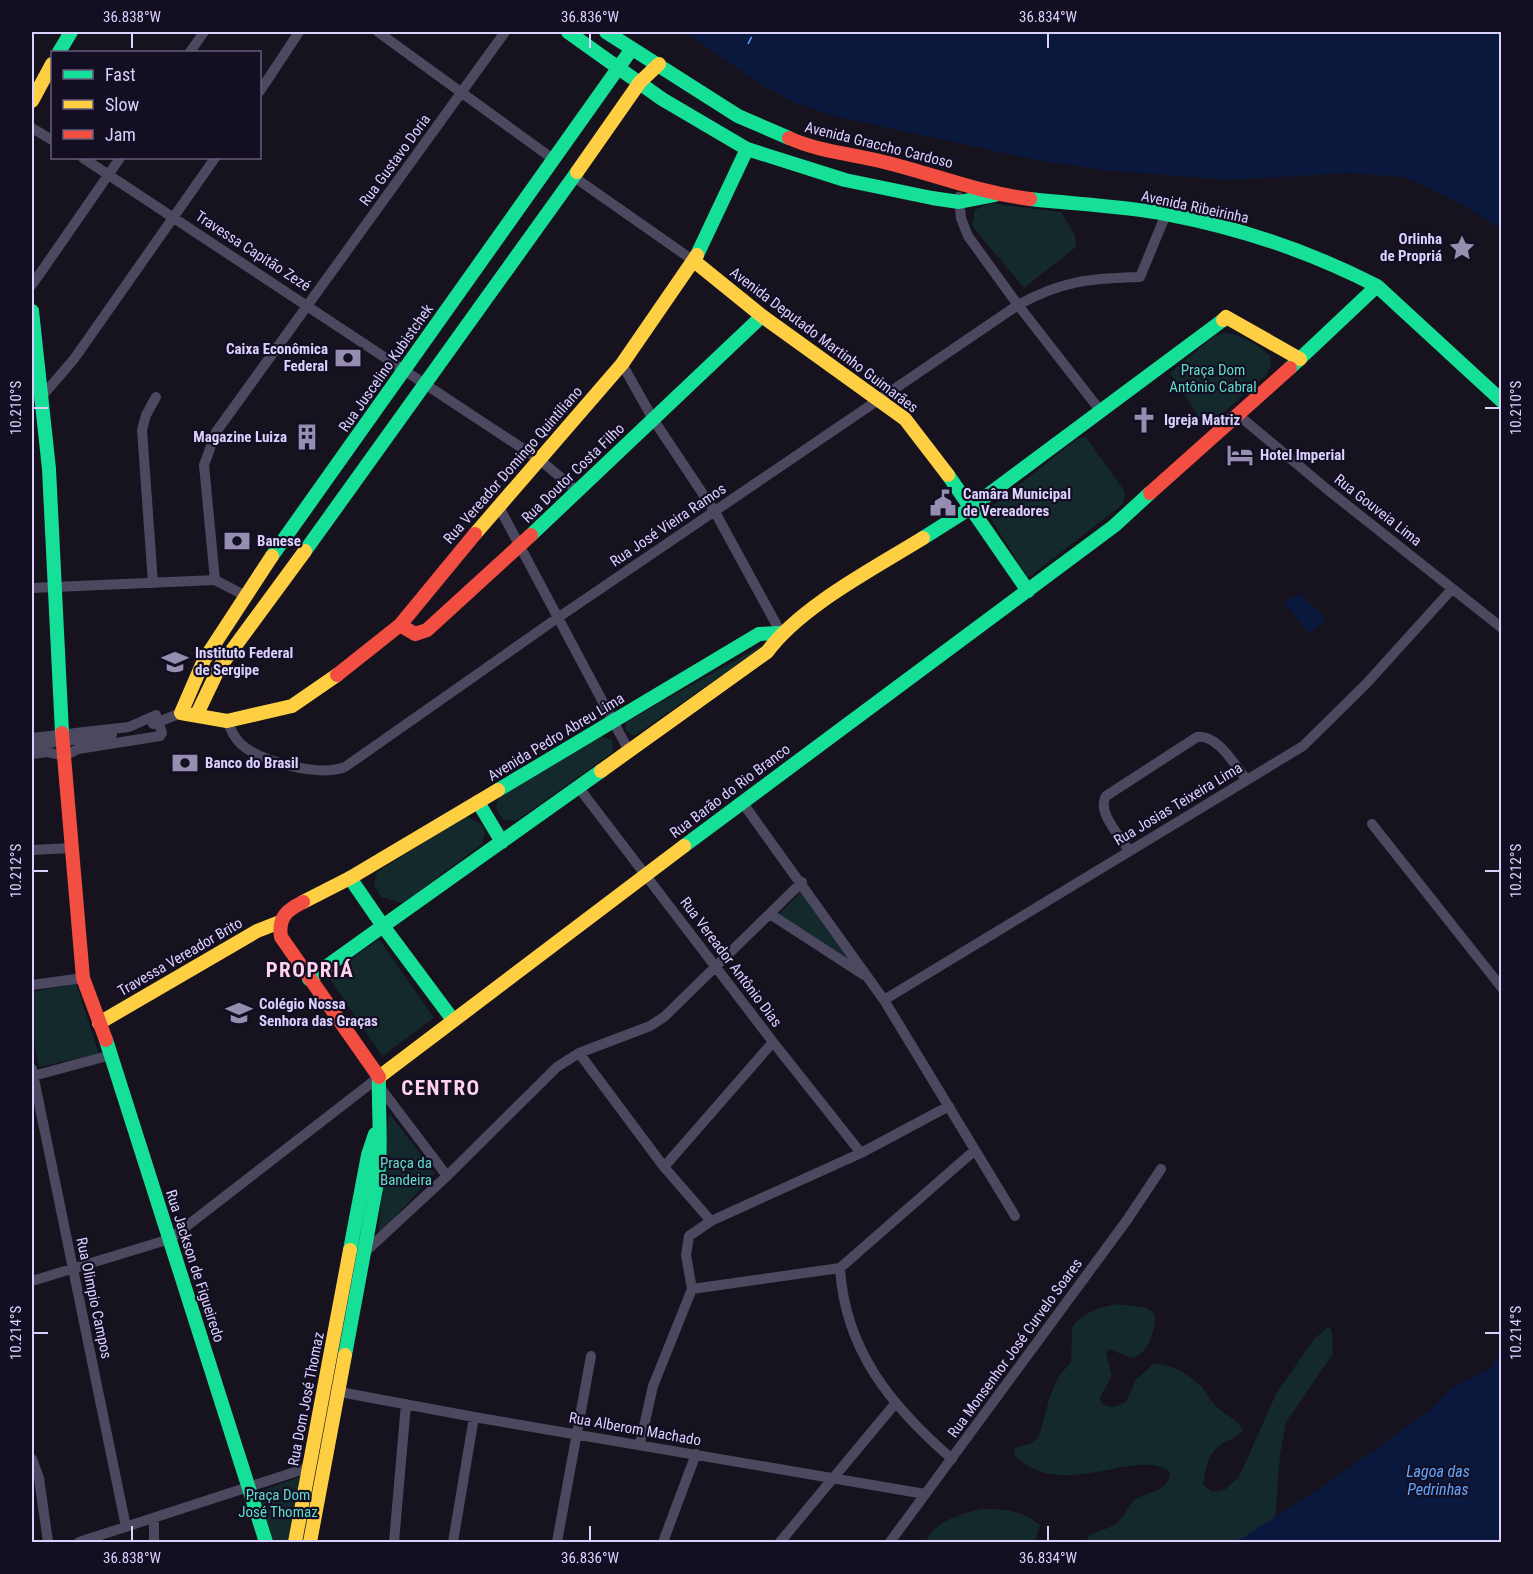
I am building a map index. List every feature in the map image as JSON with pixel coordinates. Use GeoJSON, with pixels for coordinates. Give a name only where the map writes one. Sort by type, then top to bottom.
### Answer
{"type":"FeatureCollection","features":[{"type":"Feature","properties":{"kind":"main road"},"geometry":{"type":"LineString","coordinates":[[60,51],[71,32]]}},
{"type":"Feature","properties":{"kind":"main road"},"geometry":{"type":"LineString","coordinates":[[568,32],[662,99],[747,149],[845,180],[959,202]]}},
{"type":"Feature","properties":{"kind":"main road","name":"Avenida Graccho Cardoso"},"geometry":{"type":"LineString","coordinates":[[606,32],[632,50],[659,64],[686,85],[738,116],[785,139],[958,181]]}},
{"type":"Feature","properties":{"kind":"main road","name":"Rua Juscelino Kubistchek"},"geometry":{"type":"LineString","coordinates":[[181,713],[204,660],[244,595],[632,50]]}},
{"type":"Feature","properties":{"kind":"main road"},"geometry":{"type":"LineString","coordinates":[[197,714],[219,669],[426,385],[640,82],[659,64]]}},
{"type":"Feature","properties":{"kind":"main road"},"geometry":{"type":"LineString","coordinates":[[32,101],[51,66]]}},
{"type":"Feature","properties":{"kind":"main road"},"geometry":{"type":"LineString","coordinates":[[569,136],[593,150]]}},
{"type":"Feature","properties":{"kind":"main road","name":"Rua Vereador Domingo Quintiliano"},"geometry":{"type":"LineString","coordinates":[[227,721],[275,711],[304,700],[400,625],[498,505],[540,460],[622,364],[694,261],[747,149]]}},
{"type":"Feature","properties":{"kind":"main road","name":"Avenida Ribeirinha"},"geometry":{"type":"LineString","coordinates":[[958,181],[997,195],[1166,214],[1274,241],[1336,265],[1377,286],[1502,401]]}},
{"type":"Feature","properties":{"kind":"main road","name":"Avenida Ribeirinha"},"geometry":{"type":"LineString","coordinates":[[959,202],[997,195]]}},
{"type":"Feature","properties":{"kind":"main road","name":"Avenida Deputado Martinho Guimarães"},"geometry":{"type":"LineString","coordinates":[[694,261],[762,316],[905,419],[919,434],[1028,591]]}},
{"type":"Feature","properties":{"kind":"main road"},"geometry":{"type":"LineString","coordinates":[[1237,414],[1300,359],[1377,286]]}},
{"type":"Feature","properties":{"kind":"main road","name":"Rua Jackson de Figueiredo"},"geometry":{"type":"LineString","coordinates":[[32,312],[37,397],[57,587],[60,738],[64,756],[83,978],[111,1055],[247,1486]]}},
{"type":"Feature","properties":{"kind":"main road","name":"Rua Doutor Costa Filho"},"geometry":{"type":"LineString","coordinates":[[400,625],[415,634],[427,630],[519,547],[762,316]]}},
{"type":"Feature","properties":{"kind":"main road"},"geometry":{"type":"LineString","coordinates":[[1099,409],[1226,317],[1300,359]]}},
{"type":"Feature","properties":{"kind":"main road","name":"Avenida Pedro Abreu Lima"},"geometry":{"type":"LineString","coordinates":[[309,979],[767,652],[781,633],[844,587],[969,509],[1099,409]]}},
{"type":"Feature","properties":{"kind":"main road","name":"Rua Barão do Rio Branco"},"geometry":{"type":"LineString","coordinates":[[379,1082],[453,1020],[1113,526],[1237,414]]}},
{"type":"Feature","properties":{"kind":"main road","name":"Avenida Pedro Abreu Lima"},"geometry":{"type":"LineString","coordinates":[[350,879],[759,634],[781,633]]}},
{"type":"Feature","properties":{"kind":"main road"},"geometry":{"type":"LineString","coordinates":[[204,660],[219,669]]}},
{"type":"Feature","properties":{"kind":"main road"},"geometry":{"type":"LineString","coordinates":[[181,713],[227,721]]}},
{"type":"Feature","properties":{"kind":"main road"},"geometry":{"type":"LineString","coordinates":[[478,802],[502,842]]}},
{"type":"Feature","properties":{"kind":"main road"},"geometry":{"type":"LineString","coordinates":[[350,879],[453,1020]]}},
{"type":"Feature","properties":{"kind":"main road","name":"Travessa Vereador Brito"},"geometry":{"type":"LineString","coordinates":[[99,1023],[257,931],[280,922],[289,909],[350,879]]}},
{"type":"Feature","properties":{"kind":"main road"},"geometry":{"type":"LineString","coordinates":[[280,922],[281,937],[379,1082],[380,1162],[366,1252],[310,1542]]}},
{"type":"Feature","properties":{"kind":"main road"},"geometry":{"type":"LineString","coordinates":[[348,1262],[368,1155],[378,1129]]}},
{"type":"Feature","properties":{"kind":"main road","name":"Rua Dom José Thomaz"},"geometry":{"type":"LineString","coordinates":[[295,1542],[348,1262]]}},
{"type":"Feature","properties":{"kind":"main road"},"geometry":{"type":"LineString","coordinates":[[247,1486],[266,1542]]}},
{"type":"Feature","properties":{"kind":"street"},"geometry":{"type":"LineString","coordinates":[[191,51],[204,32]]}},
{"type":"Feature","properties":{"kind":"street"},"geometry":{"type":"LineString","coordinates":[[261,89],[299,32]]}},
{"type":"Feature","properties":{"kind":"street"},"geometry":{"type":"LineString","coordinates":[[378,32],[553,159]]}},
{"type":"Feature","properties":{"kind":"street","name":"Rua Gustavo Doria"},"geometry":{"type":"LineString","coordinates":[[215,580],[204,488],[204,465],[216,432],[505,32]]}},
{"type":"Feature","properties":{"kind":"street"},"geometry":{"type":"LineString","coordinates":[[32,128],[51,139]]}},
{"type":"Feature","properties":{"kind":"street","name":"Travessa Capitão Zezé"},"geometry":{"type":"LineString","coordinates":[[85,159],[110,173],[426,385]]}},
{"type":"Feature","properties":{"kind":"street"},"geometry":{"type":"LineString","coordinates":[[32,285],[119,159]]}},
{"type":"Feature","properties":{"kind":"street"},"geometry":{"type":"LineString","coordinates":[[37,397],[74,358],[175,218],[214,159]]}},
{"type":"Feature","properties":{"kind":"street"},"geometry":{"type":"LineString","coordinates":[[574,177],[694,261]]}},
{"type":"Feature","properties":{"kind":"street"},"geometry":{"type":"LineString","coordinates":[[958,181],[964,229],[1018,305],[1099,409]]}},
{"type":"Feature","properties":{"kind":"street","name":"Rua José Vieira Ramos"},"geometry":{"type":"LineString","coordinates":[[227,721],[234,736],[256,754],[289,765],[339,769],[1018,305],[1046,289],[1085,280],[1140,277],[1166,214]]}},
{"type":"Feature","properties":{"kind":"street"},"geometry":{"type":"LineString","coordinates":[[622,364],[653,419],[715,512],[781,633]]}},
{"type":"Feature","properties":{"kind":"street"},"geometry":{"type":"LineString","coordinates":[[426,385],[540,460],[577,491]]}},
{"type":"Feature","properties":{"kind":"street"},"geometry":{"type":"LineString","coordinates":[[153,583],[142,430],[146,415],[156,397]]}},
{"type":"Feature","properties":{"kind":"street","name":"Rua Gouveia Lima"},"geometry":{"type":"LineString","coordinates":[[1237,414],[1502,628]]}},
{"type":"Feature","properties":{"kind":"street"},"geometry":{"type":"LineString","coordinates":[[498,505],[556,619],[629,751]]}},
{"type":"Feature","properties":{"kind":"street"},"geometry":{"type":"LineString","coordinates":[[32,588],[215,580],[244,595]]}},
{"type":"Feature","properties":{"kind":"street","name":"Rua Josias Teixeira Lima"},"geometry":{"type":"LineString","coordinates":[[884,1000],[1303,746],[1366,684],[1452,589]]}},
{"type":"Feature","properties":{"kind":"street"},"geometry":{"type":"LineString","coordinates":[[158,721],[181,713]]}},
{"type":"Feature","properties":{"kind":"street"},"geometry":{"type":"LineString","coordinates":[[32,745],[129,727],[156,714],[162,733],[160,736],[78,748],[64,756],[47,752],[32,754]]}},
{"type":"Feature","properties":{"kind":"street"},"geometry":{"type":"LineString","coordinates":[[1129,851],[1102,805],[1106,796],[1197,737],[1203,736],[1215,742],[1247,780]]}},
{"type":"Feature","properties":{"kind":"street"},"geometry":{"type":"LineString","coordinates":[[32,738],[60,738]]}},
{"type":"Feature","properties":{"kind":"street","name":"Rua Vereador Antônio Dias"},"geometry":{"type":"LineString","coordinates":[[579,788],[861,1153]]}},
{"type":"Feature","properties":{"kind":"street"},"geometry":{"type":"LineString","coordinates":[[742,802],[802,882],[884,1000],[1016,1216]]}},
{"type":"Feature","properties":{"kind":"street"},"geometry":{"type":"LineString","coordinates":[[1372,824],[1502,988]]}},
{"type":"Feature","properties":{"kind":"street"},"geometry":{"type":"LineString","coordinates":[[32,850],[72,848]]}},
{"type":"Feature","properties":{"kind":"street"},"geometry":{"type":"LineString","coordinates":[[348,1262],[366,1252],[447,1176],[539,1082],[579,1053],[650,1026],[664,1017],[717,968],[802,882]]}},
{"type":"Feature","properties":{"kind":"street"},"geometry":{"type":"LineString","coordinates":[[770,914],[869,978]]}},
{"type":"Feature","properties":{"kind":"street"},"geometry":{"type":"LineString","coordinates":[[32,986],[83,978]]}},
{"type":"Feature","properties":{"kind":"street"},"geometry":{"type":"LineString","coordinates":[[664,1167],[773,1042]]}},
{"type":"Feature","properties":{"kind":"street"},"geometry":{"type":"LineString","coordinates":[[579,1053],[664,1167],[711,1221]]}},
{"type":"Feature","properties":{"kind":"street"},"geometry":{"type":"LineString","coordinates":[[32,1072],[111,1055]]}},
{"type":"Feature","properties":{"kind":"street","name":"Rua Olimpio Campos"},"geometry":{"type":"LineString","coordinates":[[32,1072],[126,1527]]}},
{"type":"Feature","properties":{"kind":"street"},"geometry":{"type":"LineString","coordinates":[[32,1281],[72,1271],[170,1239],[379,1082],[447,1176]]}},
{"type":"Feature","properties":{"kind":"street"},"geometry":{"type":"LineString","coordinates":[[640,1444],[659,1370],[692,1289],[686,1255],[687,1240],[692,1232],[711,1221],[861,1153],[949,1106]]}},
{"type":"Feature","properties":{"kind":"street"},"geometry":{"type":"LineString","coordinates":[[692,1289],[840,1268],[975,1150]]}},
{"type":"Feature","properties":{"kind":"street","name":"Rua Monsenhor José Curvelo Soares"},"geometry":{"type":"LineString","coordinates":[[890,1542],[1127,1220],[1161,1168]]}},
{"type":"Feature","properties":{"kind":"street"},"geometry":{"type":"LineString","coordinates":[[840,1268],[841,1293],[854,1336],[894,1405],[952,1459]]}},
{"type":"Feature","properties":{"kind":"street"},"geometry":{"type":"LineString","coordinates":[[557,1542],[591,1356]]}},
{"type":"Feature","properties":{"kind":"street","name":"Rua Alberom Machado"},"geometry":{"type":"LineString","coordinates":[[340,1392],[925,1494]]}},
{"type":"Feature","properties":{"kind":"street"},"geometry":{"type":"LineString","coordinates":[[394,1542],[406,1404]]}},
{"type":"Feature","properties":{"kind":"street"},"geometry":{"type":"LineString","coordinates":[[780,1542],[894,1405]]}},
{"type":"Feature","properties":{"kind":"street"},"geometry":{"type":"LineString","coordinates":[[453,1542],[474,1417]]}},
{"type":"Feature","properties":{"kind":"street"},"geometry":{"type":"LineString","coordinates":[[663,1542],[696,1454]]}},
{"type":"Feature","properties":{"kind":"street"},"geometry":{"type":"LineString","coordinates":[[32,1459],[39,1478],[48,1542]]}},
{"type":"Feature","properties":{"kind":"street"},"geometry":{"type":"LineString","coordinates":[[79,1542],[310,1467]]}},
{"type":"Feature","properties":{"kind":"street"},"geometry":{"type":"LineString","coordinates":[[153,1518],[154,1542]]}},
{"type":"Feature","properties":{"kind":"green space"},"geometry":{"type":"Polygon","coordinates":[[[989,203],[1061,212],[1075,235],[1076,247],[1024,288],[972,226],[975,210],[989,203]]]}},
{"type":"Feature","properties":{"kind":"green space","name":"Praça Dom Antônio Cabral"},"geometry":{"type":"Polygon","coordinates":[[[1223,333],[1242,337],[1260,348],[1270,356],[1271,366],[1266,375],[1206,428],[1170,373],[1213,337],[1223,333]]]}},
{"type":"Feature","properties":{"kind":"green space"},"geometry":{"type":"Polygon","coordinates":[[[1086,437],[1125,492],[1123,504],[1028,578],[986,511],[1078,438],[1086,437]]]}},
{"type":"Feature","properties":{"kind":"green space"},"geometry":{"type":"Polygon","coordinates":[[[777,637],[634,736],[626,731],[626,722],[777,637]]]}},
{"type":"Feature","properties":{"kind":"green space"},"geometry":{"type":"Polygon","coordinates":[[[601,736],[612,740],[613,752],[516,821],[503,820],[496,808],[498,798],[601,736]]]}},
{"type":"Feature","properties":{"kind":"green space"},"geometry":{"type":"Polygon","coordinates":[[[466,816],[482,825],[485,834],[482,844],[403,903],[381,897],[374,885],[377,872],[466,816]]]}},
{"type":"Feature","properties":{"kind":"green space"},"geometry":{"type":"Polygon","coordinates":[[[801,892],[852,961],[779,914],[801,892]]]}},
{"type":"Feature","properties":{"kind":"green space"},"geometry":{"type":"Polygon","coordinates":[[[379,939],[434,1018],[382,1056],[328,976],[379,939]]]}},
{"type":"Feature","properties":{"kind":"green space"},"geometry":{"type":"Polygon","coordinates":[[[76,983],[99,1054],[39,1067],[32,1033],[32,992],[76,983]]]}},
{"type":"Feature","properties":{"kind":"green space","name":"Praça da Bandeira"},"geometry":{"type":"Polygon","coordinates":[[[389,1113],[435,1173],[378,1236],[389,1113]]]}},
{"type":"Feature","properties":{"kind":"green space"},"geometry":{"type":"Polygon","coordinates":[[[1118,1304],[1147,1308],[1155,1314],[1154,1327],[1147,1346],[1137,1356],[1131,1358],[1109,1349],[1106,1353],[1112,1376],[1100,1397],[1101,1402],[1110,1407],[1126,1402],[1136,1380],[1153,1364],[1172,1367],[1195,1381],[1215,1406],[1235,1420],[1243,1430],[1218,1447],[1209,1460],[1203,1485],[1212,1492],[1226,1489],[1239,1477],[1276,1394],[1314,1339],[1328,1327],[1332,1331],[1333,1354],[1286,1422],[1280,1455],[1275,1521],[1269,1542],[1087,1542],[1088,1536],[1118,1522],[1135,1500],[1161,1488],[1168,1480],[1170,1473],[1157,1466],[1140,1465],[1075,1475],[1053,1474],[1032,1468],[1014,1454],[1015,1448],[1030,1444],[1039,1437],[1050,1396],[1059,1376],[1071,1362],[1072,1328],[1076,1322],[1086,1314],[1118,1304]]]}},
{"type":"Feature","properties":{"kind":"green space","name":"Praça Dom José Thomaz"},"geometry":{"type":"Polygon","coordinates":[[[302,1476],[288,1542],[271,1542],[255,1493],[302,1476]]]}},
{"type":"Feature","properties":{"kind":"green space"},"geometry":{"type":"Polygon","coordinates":[[[983,1509],[1013,1511],[1033,1520],[1040,1525],[1035,1542],[926,1542],[935,1529],[950,1519],[983,1509]]]}},
{"type":"Feature","properties":{"kind":"water"},"geometry":{"type":"Polygon","coordinates":[[[685,32],[1501,32],[1501,229],[1457,201],[1404,177],[1349,173],[1229,180],[1105,170],[1036,160],[834,116],[796,103],[765,87],[685,32]]]}},
{"type":"Feature","properties":{"kind":"water"},"geometry":{"type":"Polygon","coordinates":[[[1299,593],[1326,619],[1310,634],[1284,603],[1299,593]]]}},
{"type":"Feature","properties":{"kind":"water","name":"Lagoa das Pedrinhas"},"geometry":{"type":"Polygon","coordinates":[[[1501,1350],[1501,1542],[1236,1542],[1316,1491],[1429,1411],[1453,1387],[1492,1367],[1501,1350]]]}},
{"type":"Feature","properties":{"kind":"ferry route"},"geometry":{"type":"LineString","coordinates":[[748,44],[754,32]]}},
{"type":"Feature","properties":{"kind":"traffic: fast"},"geometry":{"type":"LineString","coordinates":[[60,51],[71,32]]}},
{"type":"Feature","properties":{"kind":"traffic: fast"},"geometry":{"type":"LineString","coordinates":[[568,32],[662,99],[747,149],[845,180],[932,198],[959,202],[995,195]]}},
{"type":"Feature","properties":{"kind":"traffic: fast"},"geometry":{"type":"LineString","coordinates":[[606,32],[738,116],[789,138]]}},
{"type":"Feature","properties":{"kind":"traffic: fast"},"geometry":{"type":"LineString","coordinates":[[272,556],[631,50]]}},
{"type":"Feature","properties":{"kind":"traffic: fast"},"geometry":{"type":"LineString","coordinates":[[697,255],[747,149]]}},
{"type":"Feature","properties":{"kind":"traffic: fast"},"geometry":{"type":"LineString","coordinates":[[305,551],[577,172]]}},
{"type":"Feature","properties":{"kind":"traffic: fast"},"geometry":{"type":"LineString","coordinates":[[1030,199],[1149,211],[1221,226],[1301,252],[1377,286],[1290,368]]}},
{"type":"Feature","properties":{"kind":"traffic: fast"},"geometry":{"type":"LineString","coordinates":[[1377,286],[1502,401]]}},
{"type":"Feature","properties":{"kind":"traffic: fast"},"geometry":{"type":"LineString","coordinates":[[32,311],[49,469],[62,733]]}},
{"type":"Feature","properties":{"kind":"traffic: fast"},"geometry":{"type":"LineString","coordinates":[[531,535],[762,316]]}},
{"type":"Feature","properties":{"kind":"traffic: fast"},"geometry":{"type":"LineString","coordinates":[[923,538],[969,509],[1223,320]]}},
{"type":"Feature","properties":{"kind":"traffic: fast"},"geometry":{"type":"LineString","coordinates":[[948,475],[1028,591]]}},
{"type":"Feature","properties":{"kind":"traffic: fast"},"geometry":{"type":"LineString","coordinates":[[684,846],[1114,526],[1150,493]]}},
{"type":"Feature","properties":{"kind":"traffic: fast"},"geometry":{"type":"LineString","coordinates":[[498,790],[759,634],[781,633]]}},
{"type":"Feature","properties":{"kind":"traffic: fast"},"geometry":{"type":"LineString","coordinates":[[453,1020],[383,926],[601,771]]}},
{"type":"Feature","properties":{"kind":"traffic: fast"},"geometry":{"type":"LineString","coordinates":[[478,802],[502,842]]}},
{"type":"Feature","properties":{"kind":"traffic: fast"},"geometry":{"type":"LineString","coordinates":[[309,979],[383,926],[350,878]]}},
{"type":"Feature","properties":{"kind":"traffic: fast"},"geometry":{"type":"LineString","coordinates":[[106,1040],[266,1542]]}},
{"type":"Feature","properties":{"kind":"traffic: fast"},"geometry":{"type":"LineString","coordinates":[[345,1355],[378,1177],[379,1077]]}},
{"type":"Feature","properties":{"kind":"traffic: fast"},"geometry":{"type":"LineString","coordinates":[[350,1250],[368,1155],[375,1134]]}},
{"type":"Feature","properties":{"kind":"traffic: slow"},"geometry":{"type":"LineString","coordinates":[[577,172],[640,82],[659,64]]}},
{"type":"Feature","properties":{"kind":"traffic: slow"},"geometry":{"type":"LineString","coordinates":[[32,101],[51,66]]}},
{"type":"Feature","properties":{"kind":"traffic: slow"},"geometry":{"type":"LineString","coordinates":[[475,534],[622,364],[697,255]]}},
{"type":"Feature","properties":{"kind":"traffic: slow"},"geometry":{"type":"LineString","coordinates":[[694,261],[762,316],[905,419],[948,475]]}},
{"type":"Feature","properties":{"kind":"traffic: slow"},"geometry":{"type":"LineString","coordinates":[[1223,320],[1226,317],[1300,359]]}},
{"type":"Feature","properties":{"kind":"traffic: slow"},"geometry":{"type":"LineString","coordinates":[[601,771],[767,652],[781,635],[818,604],[923,538]]}},
{"type":"Feature","properties":{"kind":"traffic: slow"},"geometry":{"type":"LineString","coordinates":[[197,714],[219,668],[305,551]]}},
{"type":"Feature","properties":{"kind":"traffic: slow"},"geometry":{"type":"LineString","coordinates":[[272,556],[204,660],[181,713],[227,721],[292,706],[337,675]]}},
{"type":"Feature","properties":{"kind":"traffic: slow"},"geometry":{"type":"LineString","coordinates":[[303,902],[350,878],[498,790]]}},
{"type":"Feature","properties":{"kind":"traffic: slow"},"geometry":{"type":"LineString","coordinates":[[379,1077],[684,846]]}},
{"type":"Feature","properties":{"kind":"traffic: slow"},"geometry":{"type":"LineString","coordinates":[[99,1023],[257,931],[280,922]]}},
{"type":"Feature","properties":{"kind":"traffic: slow"},"geometry":{"type":"LineString","coordinates":[[295,1542],[350,1250]]}},
{"type":"Feature","properties":{"kind":"traffic: slow"},"geometry":{"type":"LineString","coordinates":[[310,1542],[345,1355]]}},
{"type":"Feature","properties":{"kind":"traffic: jam"},"geometry":{"type":"LineString","coordinates":[[789,138],[814,147],[1030,199]]}},
{"type":"Feature","properties":{"kind":"traffic: jam"},"geometry":{"type":"LineString","coordinates":[[1150,493],[1290,368]]}},
{"type":"Feature","properties":{"kind":"traffic: jam"},"geometry":{"type":"LineString","coordinates":[[337,675],[400,625],[475,534]]}},
{"type":"Feature","properties":{"kind":"traffic: jam"},"geometry":{"type":"LineString","coordinates":[[400,625],[415,634],[427,630],[531,535]]}},
{"type":"Feature","properties":{"kind":"traffic: jam"},"geometry":{"type":"LineString","coordinates":[[62,733],[64,756]]}},
{"type":"Feature","properties":{"kind":"traffic: jam"},"geometry":{"type":"LineString","coordinates":[[64,756],[83,978],[106,1040]]}},
{"type":"Feature","properties":{"kind":"traffic: jam"},"geometry":{"type":"LineString","coordinates":[[303,902],[292,908],[282,919],[281,937],[379,1077]]}},
{"type":"Feature","properties":{"kind":"place","name":"Orlinha de Propriá"},"geometry":{"type":"Point","coordinates":[1462,248]}},
{"type":"Feature","properties":{"kind":"place","name":"Caixa Econômica Federal"},"geometry":{"type":"Point","coordinates":[348,358]}},
{"type":"Feature","properties":{"kind":"place","name":"Igreja Matriz"},"geometry":{"type":"Point","coordinates":[1144,420]}},
{"type":"Feature","properties":{"kind":"place","name":"Magazine Luiza"},"geometry":{"type":"Point","coordinates":[307,437]}},
{"type":"Feature","properties":{"kind":"place","name":"Hotel Imperial"},"geometry":{"type":"Point","coordinates":[1240,455]}},
{"type":"Feature","properties":{"kind":"place","name":"Camâra Municipal de Vereadores"},"geometry":{"type":"Point","coordinates":[943,503]}},
{"type":"Feature","properties":{"kind":"place","name":"Banese"},"geometry":{"type":"Point","coordinates":[237,541]}},
{"type":"Feature","properties":{"kind":"place","name":"Instituto Federal de Sergipe"},"geometry":{"type":"Point","coordinates":[175,662]}},
{"type":"Feature","properties":{"kind":"place","name":"Banco do Brasil"},"geometry":{"type":"Point","coordinates":[185,763]}},
{"type":"Feature","properties":{"kind":"place","name":"Colégio Nossa Senhora das Graças"},"geometry":{"type":"Point","coordinates":[239,1013]}},
{"type":"Feature","properties":{"kind":"district","name":"PROPRIÁ"},"geometry":{"type":"Point","coordinates":[310,970]}},
{"type":"Feature","properties":{"kind":"district","name":"CENTRO"},"geometry":{"type":"Point","coordinates":[441,1088]}}]}
